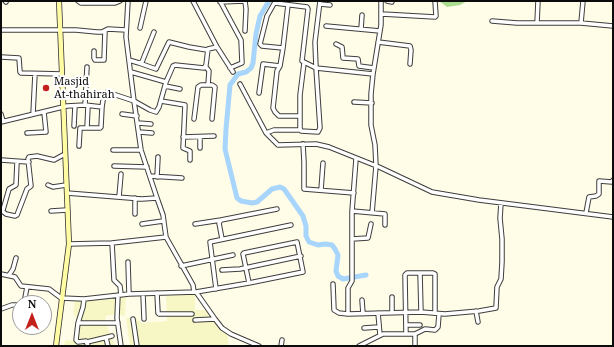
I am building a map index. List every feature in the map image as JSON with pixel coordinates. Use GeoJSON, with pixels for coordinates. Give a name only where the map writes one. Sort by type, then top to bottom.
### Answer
{"type":"FeatureCollection","features":[{"type":"Feature","properties":{"kind":"main road"},"geometry":{"type":"LineString","coordinates":[[56,346],[69,244],[59,1]]}},
{"type":"Feature","properties":{"kind":"street"},"geometry":{"type":"LineString","coordinates":[[78,1],[81,3],[115,3],[120,1]]}},
{"type":"Feature","properties":{"kind":"street"},"geometry":{"type":"LineString","coordinates":[[128,1],[126,30],[141,150],[164,221],[166,237],[193,285],[195,292],[222,328],[231,334],[259,346]]}},
{"type":"Feature","properties":{"kind":"street"},"geometry":{"type":"LineString","coordinates":[[140,28],[146,1]]}},
{"type":"Feature","properties":{"kind":"street"},"geometry":{"type":"LineString","coordinates":[[193,1],[217,47],[232,70],[242,62],[241,40],[220,1],[245,1],[245,31]]}},
{"type":"Feature","properties":{"kind":"street"},"geometry":{"type":"LineString","coordinates":[[372,212],[376,166],[375,145],[372,128],[373,74],[382,14],[381,1]]}},
{"type":"Feature","properties":{"kind":"street"},"geometry":{"type":"LineString","coordinates":[[387,1],[392,2]]}},
{"type":"Feature","properties":{"kind":"street"},"geometry":{"type":"LineString","coordinates":[[382,14],[434,17],[436,16],[435,1]]}},
{"type":"Feature","properties":{"kind":"street"},"geometry":{"type":"LineString","coordinates":[[537,22],[538,1]]}},
{"type":"Feature","properties":{"kind":"street"},"geometry":{"type":"LineString","coordinates":[[581,24],[583,1]]}},
{"type":"Feature","properties":{"kind":"street"},"geometry":{"type":"LineString","coordinates":[[283,48],[262,46],[260,44],[267,16],[275,2],[288,5],[295,3],[307,7],[302,61],[304,63],[300,94],[300,130]]}},
{"type":"Feature","properties":{"kind":"street"},"geometry":{"type":"LineString","coordinates":[[266,133],[274,130],[318,132],[320,129],[315,42],[320,3],[330,5]]}},
{"type":"Feature","properties":{"kind":"street"},"geometry":{"type":"LineString","coordinates":[[288,5],[283,48],[280,66],[277,71],[273,108],[279,116],[297,116],[300,118]]}},
{"type":"Feature","properties":{"kind":"street"},"geometry":{"type":"LineString","coordinates":[[361,30],[362,15]]}},
{"type":"Feature","properties":{"kind":"street"},"geometry":{"type":"LineString","coordinates":[[492,21],[613,26]]}},
{"type":"Feature","properties":{"kind":"street"},"geometry":{"type":"LineString","coordinates":[[326,26],[380,31]]}},
{"type":"Feature","properties":{"kind":"street"},"geometry":{"type":"LineString","coordinates":[[1,30],[76,30],[97,32],[108,29],[126,30]]}},
{"type":"Feature","properties":{"kind":"street"},"geometry":{"type":"LineString","coordinates":[[94,51],[94,58],[96,60],[104,60],[105,31]]}},
{"type":"Feature","properties":{"kind":"street"},"geometry":{"type":"LineString","coordinates":[[139,63],[143,59],[154,32]]}},
{"type":"Feature","properties":{"kind":"street"},"geometry":{"type":"LineString","coordinates":[[129,60],[156,69],[168,42],[189,48],[207,50],[209,48],[217,47]]}},
{"type":"Feature","properties":{"kind":"street"},"geometry":{"type":"LineString","coordinates":[[378,42],[410,46],[412,50],[410,64]]}},
{"type":"Feature","properties":{"kind":"street"},"geometry":{"type":"LineString","coordinates":[[336,44],[342,46],[343,58],[358,59],[359,66],[374,68]]}},
{"type":"Feature","properties":{"kind":"street"},"geometry":{"type":"LineString","coordinates":[[207,50],[206,67],[209,71],[208,85]]}},
{"type":"Feature","properties":{"kind":"street"},"geometry":{"type":"LineString","coordinates":[[1,57],[20,58],[20,73],[62,74]]}},
{"type":"Feature","properties":{"kind":"street"},"geometry":{"type":"LineString","coordinates":[[304,63],[316,68],[373,74]]}},
{"type":"Feature","properties":{"kind":"street"},"geometry":{"type":"LineString","coordinates":[[259,93],[263,64],[280,66]]}},
{"type":"Feature","properties":{"kind":"street"},"geometry":{"type":"LineString","coordinates":[[79,146],[79,129],[101,128],[102,107],[105,92],[134,101],[155,112],[157,111],[166,82],[174,65],[206,67]]}},
{"type":"Feature","properties":{"kind":"street"},"geometry":{"type":"LineString","coordinates":[[87,67],[86,105],[88,128]]}},
{"type":"Feature","properties":{"kind":"street"},"geometry":{"type":"LineString","coordinates":[[131,72],[166,82]]}},
{"type":"Feature","properties":{"kind":"street"},"geometry":{"type":"LineString","coordinates":[[33,114],[35,74]]}},
{"type":"Feature","properties":{"kind":"street"},"geometry":{"type":"LineString","coordinates":[[240,84],[266,133],[278,145],[322,145],[376,166],[432,192],[501,203],[613,217]]}},
{"type":"Feature","properties":{"kind":"street"},"geometry":{"type":"LineString","coordinates":[[194,118],[198,86],[208,85],[214,86],[216,89],[212,119]]}},
{"type":"Feature","properties":{"kind":"street"},"geometry":{"type":"LineString","coordinates":[[165,86],[180,89]]}},
{"type":"Feature","properties":{"kind":"street"},"geometry":{"type":"LineString","coordinates":[[161,101],[185,106],[183,148],[190,151],[190,160]]}},
{"type":"Feature","properties":{"kind":"street"},"geometry":{"type":"LineString","coordinates":[[354,102],[372,103]]}},
{"type":"Feature","properties":{"kind":"street"},"geometry":{"type":"LineString","coordinates":[[1,114],[2,122],[75,106],[86,105],[102,107]]}},
{"type":"Feature","properties":{"kind":"street"},"geometry":{"type":"LineString","coordinates":[[74,126],[75,106]]}},
{"type":"Feature","properties":{"kind":"street"},"geometry":{"type":"LineString","coordinates":[[27,133],[46,132],[44,112]]}},
{"type":"Feature","properties":{"kind":"street"},"geometry":{"type":"LineString","coordinates":[[122,114],[137,116]]}},
{"type":"Feature","properties":{"kind":"street"},"geometry":{"type":"LineString","coordinates":[[138,123],[151,124]]}},
{"type":"Feature","properties":{"kind":"street"},"geometry":{"type":"LineString","coordinates":[[139,132],[152,133]]}},
{"type":"Feature","properties":{"kind":"street"},"geometry":{"type":"LineString","coordinates":[[183,138],[214,136]]}},
{"type":"Feature","properties":{"kind":"street"},"geometry":{"type":"LineString","coordinates":[[200,137],[200,148]]}},
{"type":"Feature","properties":{"kind":"street"},"geometry":{"type":"LineString","coordinates":[[303,144],[303,188],[354,193]]}},
{"type":"Feature","properties":{"kind":"street"},"geometry":{"type":"LineString","coordinates":[[113,150],[141,150]]}},
{"type":"Feature","properties":{"kind":"street"},"geometry":{"type":"LineString","coordinates":[[17,162],[16,185],[9,190],[2,210],[6,214],[15,216],[17,215],[27,189],[31,186],[28,159],[30,156],[54,160],[65,154]]}},
{"type":"Feature","properties":{"kind":"street"},"geometry":{"type":"LineString","coordinates":[[157,177],[158,157]]}},
{"type":"Feature","properties":{"kind":"street"},"geometry":{"type":"LineString","coordinates":[[348,314],[348,288],[352,279],[352,211],[356,159]]}},
{"type":"Feature","properties":{"kind":"street"},"geometry":{"type":"LineString","coordinates":[[1,160],[29,162]]}},
{"type":"Feature","properties":{"kind":"street"},"geometry":{"type":"LineString","coordinates":[[321,190],[323,163]]}},
{"type":"Feature","properties":{"kind":"street"},"geometry":{"type":"LineString","coordinates":[[114,166],[147,167]]}},
{"type":"Feature","properties":{"kind":"street"},"geometry":{"type":"LineString","coordinates":[[119,197],[121,174]]}},
{"type":"Feature","properties":{"kind":"street"},"geometry":{"type":"LineString","coordinates":[[150,176],[182,178]]}},
{"type":"Feature","properties":{"kind":"street"},"geometry":{"type":"LineString","coordinates":[[586,214],[589,197],[599,194],[599,181],[612,182],[613,180]]}},
{"type":"Feature","properties":{"kind":"street"},"geometry":{"type":"LineString","coordinates":[[48,185],[53,187],[66,185]]}},
{"type":"Feature","properties":{"kind":"street"},"geometry":{"type":"LineString","coordinates":[[67,193],[156,198]]}},
{"type":"Feature","properties":{"kind":"street"},"geometry":{"type":"LineString","coordinates":[[135,198],[136,214]]}},
{"type":"Feature","properties":{"kind":"street"},"geometry":{"type":"LineString","coordinates":[[333,284],[334,310],[339,313],[437,313],[479,311],[497,307],[497,287],[501,279],[502,256],[500,218],[501,203]]}},
{"type":"Feature","properties":{"kind":"street"},"geometry":{"type":"LineString","coordinates":[[195,224],[277,209]]}},
{"type":"Feature","properties":{"kind":"street"},"geometry":{"type":"LineString","coordinates":[[51,211],[67,210]]}},
{"type":"Feature","properties":{"kind":"street"},"geometry":{"type":"LineString","coordinates":[[352,211],[385,214],[385,225]]}},
{"type":"Feature","properties":{"kind":"street"},"geometry":{"type":"LineString","coordinates":[[221,220],[219,223],[222,239]]}},
{"type":"Feature","properties":{"kind":"street"},"geometry":{"type":"LineString","coordinates":[[142,224],[164,221]]}},
{"type":"Feature","properties":{"kind":"street"},"geometry":{"type":"LineString","coordinates":[[352,239],[368,238],[371,224]]}},
{"type":"Feature","properties":{"kind":"street"},"geometry":{"type":"LineString","coordinates":[[216,289],[210,242],[291,225]]}},
{"type":"Feature","properties":{"kind":"street"},"geometry":{"type":"LineString","coordinates":[[69,244],[112,243],[166,237]]}},
{"type":"Feature","properties":{"kind":"street"},"geometry":{"type":"LineString","coordinates":[[1,274],[9,275],[17,279],[21,286],[49,289],[61,298],[84,299],[129,294],[195,292],[249,283],[303,272],[298,244],[296,242],[245,252],[243,254],[249,283]]}},
{"type":"Feature","properties":{"kind":"street"},"geometry":{"type":"LineString","coordinates":[[112,243],[114,280],[120,286],[118,323],[121,346]]}},
{"type":"Feature","properties":{"kind":"street"},"geometry":{"type":"LineString","coordinates":[[182,266],[213,258],[233,255]]}},
{"type":"Feature","properties":{"kind":"street"},"geometry":{"type":"LineString","coordinates":[[222,270],[246,268],[301,256]]}},
{"type":"Feature","properties":{"kind":"street"},"geometry":{"type":"LineString","coordinates":[[9,275],[13,269],[16,258]]}},
{"type":"Feature","properties":{"kind":"street"},"geometry":{"type":"LineString","coordinates":[[128,262],[129,294]]}},
{"type":"Feature","properties":{"kind":"street"},"geometry":{"type":"LineString","coordinates":[[420,273],[421,312]]}},
{"type":"Feature","properties":{"kind":"street"},"geometry":{"type":"LineString","coordinates":[[359,346],[380,335],[415,334],[425,329],[437,329],[436,274],[406,274],[406,334]]}},
{"type":"Feature","properties":{"kind":"street"},"geometry":{"type":"LineString","coordinates":[[25,295],[26,287]]}},
{"type":"Feature","properties":{"kind":"street"},"geometry":{"type":"LineString","coordinates":[[157,293],[159,314],[192,314]]}},
{"type":"Feature","properties":{"kind":"street"},"geometry":{"type":"LineString","coordinates":[[143,294],[144,319]]}},
{"type":"Feature","properties":{"kind":"street"},"geometry":{"type":"LineString","coordinates":[[392,297],[392,312]]}},
{"type":"Feature","properties":{"kind":"street"},"geometry":{"type":"LineString","coordinates":[[84,299],[78,323],[76,340],[78,342],[88,344],[112,336]]}},
{"type":"Feature","properties":{"kind":"street"},"geometry":{"type":"LineString","coordinates":[[362,300],[363,314]]}},
{"type":"Feature","properties":{"kind":"street"},"geometry":{"type":"LineString","coordinates":[[1,309],[12,305]]}},
{"type":"Feature","properties":{"kind":"street"},"geometry":{"type":"LineString","coordinates":[[478,322],[479,311]]}},
{"type":"Feature","properties":{"kind":"street"},"geometry":{"type":"LineString","coordinates":[[378,313],[378,327],[380,335]]}},
{"type":"Feature","properties":{"kind":"street"},"geometry":{"type":"LineString","coordinates":[[133,319],[137,346]]}},
{"type":"Feature","properties":{"kind":"street"},"geometry":{"type":"LineString","coordinates":[[195,320],[215,319]]}},
{"type":"Feature","properties":{"kind":"street"},"geometry":{"type":"LineString","coordinates":[[78,323],[118,323]]}},
{"type":"Feature","properties":{"kind":"street"},"geometry":{"type":"LineString","coordinates":[[406,326],[420,325]]}},
{"type":"Feature","properties":{"kind":"street"},"geometry":{"type":"LineString","coordinates":[[364,328],[378,327]]}},
{"type":"Feature","properties":{"kind":"street"},"geometry":{"type":"LineString","coordinates":[[415,334],[415,346]]}},
{"type":"Feature","properties":{"kind":"street"},"geometry":{"type":"LineString","coordinates":[[106,338],[108,346]]}},
{"type":"Feature","properties":{"kind":"street"},"geometry":{"type":"LineString","coordinates":[[281,346],[282,340]]}},
{"type":"Feature","properties":{"kind":"green space"},"geometry":{"type":"Polygon","coordinates":[[[439,1],[467,1],[460,5],[447,7],[439,1]]]}},
{"type":"Feature","properties":{"kind":"green space"},"geometry":{"type":"Polygon","coordinates":[[[195,292],[195,310],[210,310],[227,332],[229,346],[130,346],[126,318],[136,318],[142,323],[167,321],[166,293],[195,292]]]}},
{"type":"Feature","properties":{"kind":"green space"},"geometry":{"type":"Polygon","coordinates":[[[126,294],[125,316],[116,314],[106,316],[105,321],[115,346],[64,346],[65,340],[78,341],[77,321],[73,313],[75,298],[82,299],[126,294]]]}},
{"type":"Feature","properties":{"kind":"waterway"},"geometry":{"type":"LineString","coordinates":[[269,1],[260,16],[251,68],[246,72],[238,74],[230,85],[225,149],[237,198],[241,201],[252,203],[257,202],[272,189],[280,187],[284,189],[303,216],[306,226],[306,236],[309,242],[318,245],[332,245],[335,249],[338,255],[336,271],[338,276],[343,279],[366,275]]}},
{"type":"Feature","properties":{"kind":"place","name":"Masjid At-thahirah"},"geometry":{"type":"Point","coordinates":[46,88]}}]}
